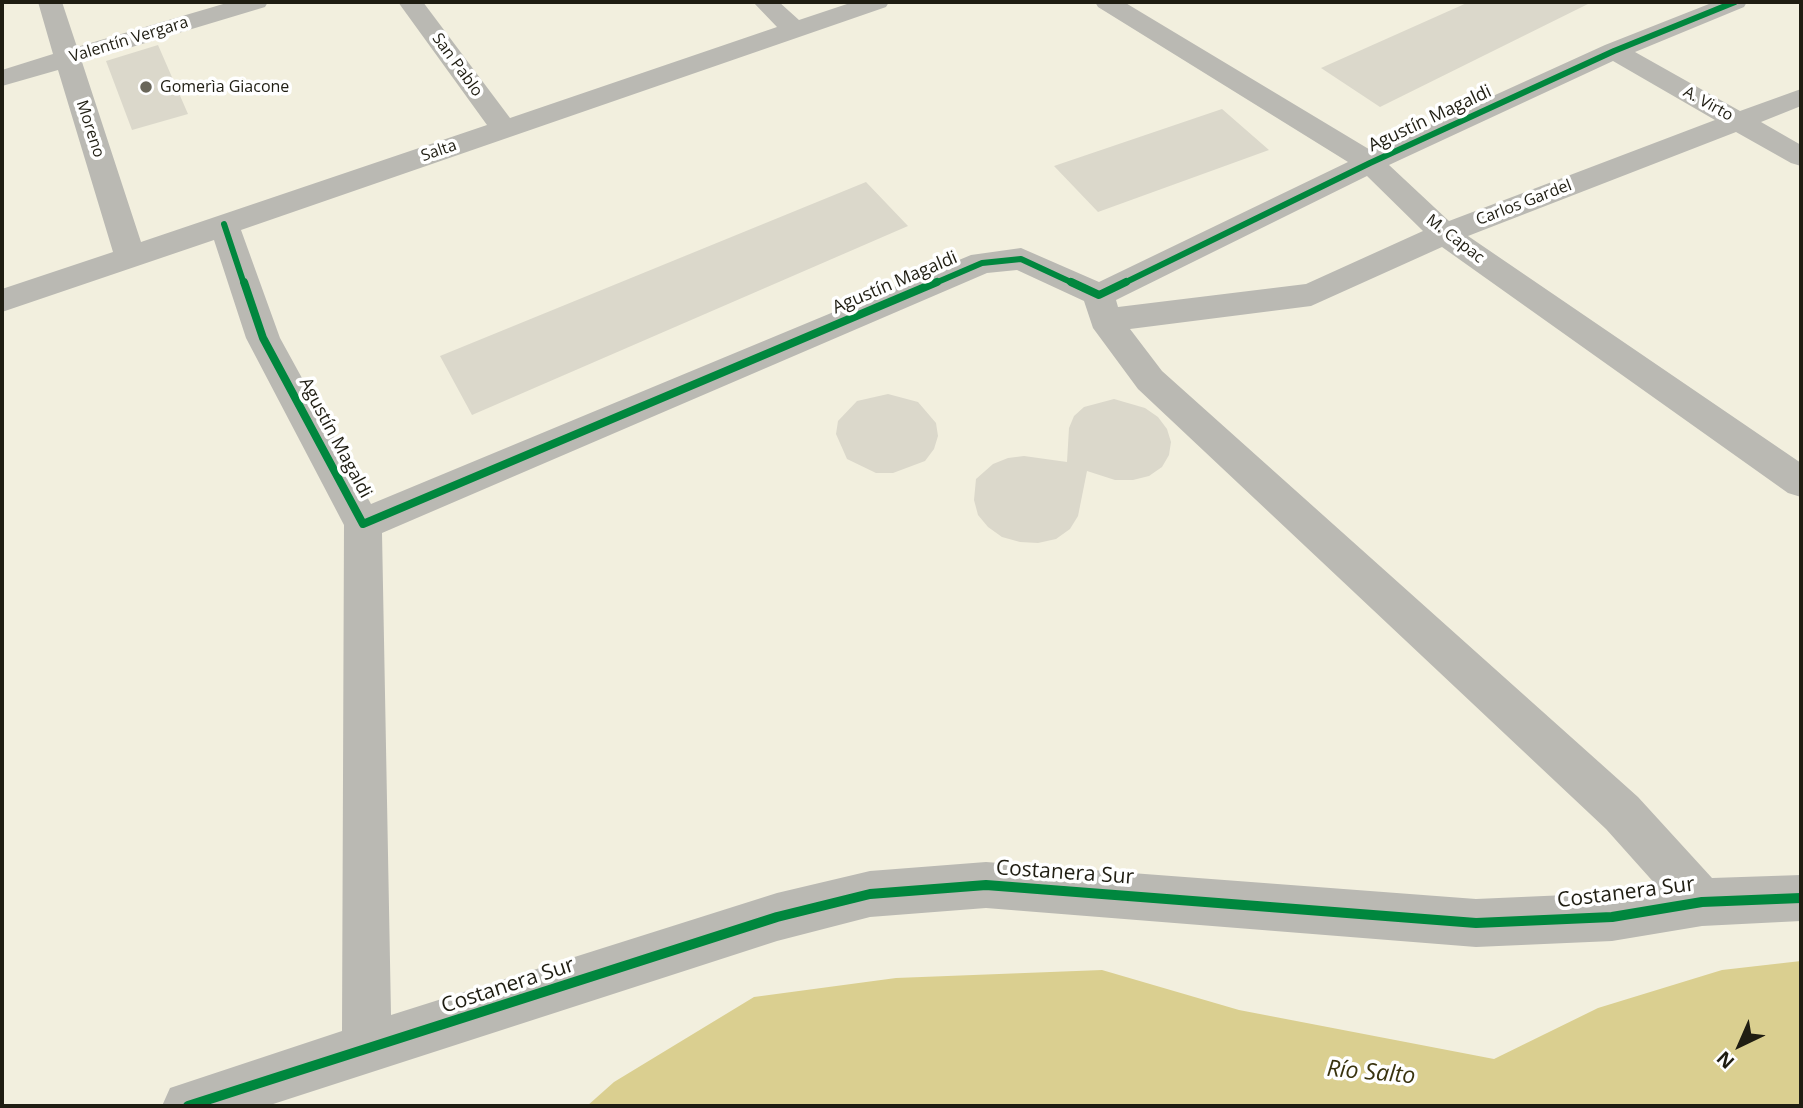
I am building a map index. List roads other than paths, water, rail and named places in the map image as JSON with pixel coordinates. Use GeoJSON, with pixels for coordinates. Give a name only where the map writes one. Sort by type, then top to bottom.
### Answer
{"type":"FeatureCollection","features":[{"type":"Feature","properties":{"kind":"street","name":"Moreno"},"geometry":{"type":"LineString","coordinates":[[50,2],[130,256]]}},
{"type":"Feature","properties":{"kind":"street","name":"Valentín Vergara"},"geometry":{"type":"LineString","coordinates":[[2,78],[256,2]]}},
{"type":"Feature","properties":{"kind":"street","name":"San Pablo"},"geometry":{"type":"LineString","coordinates":[[410,2],[504,129]]}},
{"type":"Feature","properties":{"kind":"street"},"geometry":{"type":"LineString","coordinates":[[765,2],[794,29]]}},
{"type":"Feature","properties":{"kind":"street","name":"Salta"},"geometry":{"type":"LineString","coordinates":[[2,301],[877,2]]}},
{"type":"Feature","properties":{"kind":"street","name":"M. Capac"},"geometry":{"type":"LineString","coordinates":[[1107,2],[1232,76],[1370,163],[1444,234],[1801,482]]}},
{"type":"Feature","properties":{"kind":"street","name":"Agustín Magaldi"},"geometry":{"type":"LineString","coordinates":[[224,224],[264,338],[363,524],[982,263],[1021,259],[1102,308],[1370,163],[1614,51],[1735,2]]}},
{"type":"Feature","properties":{"kind":"street","name":"A. Virto"},"geometry":{"type":"LineString","coordinates":[[1614,51],[1801,157]]}},
{"type":"Feature","properties":{"kind":"street","name":"Carlos Gardel"},"geometry":{"type":"LineString","coordinates":[[1102,308],[1311,295],[1444,234],[1801,97]]}},
{"type":"Feature","properties":{"kind":"street"},"geometry":{"type":"LineString","coordinates":[[1102,308],[1150,380],[1622,813],[1702,902]]}},
{"type":"Feature","properties":{"kind":"street"},"geometry":{"type":"LineString","coordinates":[[363,524],[367,1051]]}},
{"type":"Feature","properties":{"kind":"street","name":"Costanera Sur"},"geometry":{"type":"LineString","coordinates":[[188,1106],[367,1051],[778,917],[870,894],[986,885],[1300,906],[1476,923],[1612,917],[1702,902],[1801,898]]}},
{"type":"Feature","properties":{"kind":"water","name":"Río Salto"},"geometry":{"type":"Polygon","coordinates":[[[1801,961],[1801,1106],[587,1106],[614,1082],[754,997],[896,978],[1102,970],[1239,1010],[1494,1059],[1598,1008],[1722,970],[1801,961]]]}},
{"type":"Feature","properties":{"kind":"place","name":"Gomerìa Giacone"},"geometry":{"type":"Point","coordinates":[146,87]}}]}
